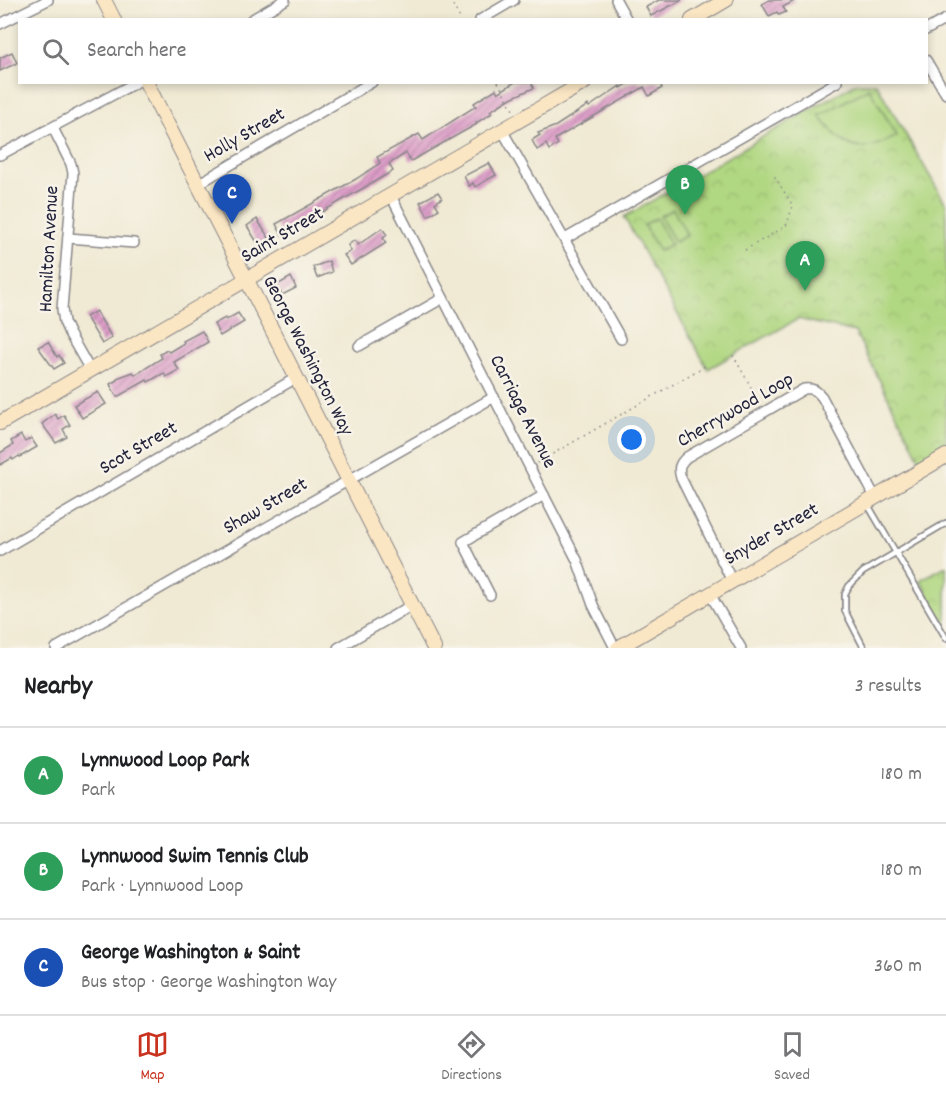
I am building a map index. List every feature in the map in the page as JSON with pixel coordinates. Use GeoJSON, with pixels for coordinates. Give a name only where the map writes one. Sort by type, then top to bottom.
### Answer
{"type":"FeatureCollection","features":[{"type":"Feature","properties":{"kind":"street"},"geometry":{"type":"LineString","coordinates":[[0,24],[48,0]]}},
{"type":"Feature","properties":{"kind":"street"},"geometry":{"type":"LineString","coordinates":[[104,0],[113,18]]}},
{"type":"Feature","properties":{"kind":"street"},"geometry":{"type":"LineString","coordinates":[[254,18],[285,0]]}},
{"type":"Feature","properties":{"kind":"street"},"geometry":{"type":"LineString","coordinates":[[483,18],[513,0]]}},
{"type":"Feature","properties":{"kind":"street"},"geometry":{"type":"LineString","coordinates":[[616,0],[626,18]]}},
{"type":"Feature","properties":{"kind":"street"},"geometry":{"type":"LineString","coordinates":[[695,18],[726,0]]}},
{"type":"Feature","properties":{"kind":"street"},"geometry":{"type":"LineString","coordinates":[[928,29],[946,19]]}},
{"type":"Feature","properties":{"kind":"street"},"geometry":{"type":"LineString","coordinates":[[928,62],[946,94]]}},
{"type":"Feature","properties":{"kind":"street"},"geometry":{"type":"LineString","coordinates":[[0,155],[132,84]]}},
{"type":"Feature","properties":{"kind":"street","name":"George Washington Way"},"geometry":{"type":"LineString","coordinates":[[147,84],[434,648]]}},
{"type":"Feature","properties":{"kind":"street","name":"Holly Street"},"geometry":{"type":"LineString","coordinates":[[198,184],[369,84]]}},
{"type":"Feature","properties":{"kind":"street","name":"Saint Street"},"geometry":{"type":"LineString","coordinates":[[0,423],[582,84]]}},
{"type":"Feature","properties":{"kind":"street"},"geometry":{"type":"LineString","coordinates":[[565,239],[834,84]]}},
{"type":"Feature","properties":{"kind":"street","name":"Hamilton Avenue"},"geometry":{"type":"LineString","coordinates":[[53,128],[71,164],[73,173],[62,309],[64,322],[90,370]]}},
{"type":"Feature","properties":{"kind":"street"},"geometry":{"type":"LineString","coordinates":[[502,130],[621,339]]}},
{"type":"Feature","properties":{"kind":"street","name":"Carriage Avenue"},"geometry":{"type":"LineString","coordinates":[[391,196],[544,495],[576,560],[593,605],[616,648]]}},
{"type":"Feature","properties":{"kind":"street"},"geometry":{"type":"LineString","coordinates":[[68,238],[134,243]]}},
{"type":"Feature","properties":{"kind":"street"},"geometry":{"type":"LineString","coordinates":[[359,346],[443,298]]}},
{"type":"Feature","properties":{"kind":"street","name":"Scot Street"},"geometry":{"type":"LineString","coordinates":[[0,551],[296,378]]}},
{"type":"Feature","properties":{"kind":"street","name":"Cherrywood Loop"},"geometry":{"type":"LineString","coordinates":[[732,581],[679,470],[681,463],[706,446],[804,389],[811,388],[817,391],[822,398],[871,500]]}},
{"type":"Feature","properties":{"kind":"street","name":"Shaw Street"},"geometry":{"type":"LineString","coordinates":[[56,648],[494,397]]}},
{"type":"Feature","properties":{"kind":"street","name":"Snyder Street"},"geometry":{"type":"LineString","coordinates":[[616,648],[946,456]]}},
{"type":"Feature","properties":{"kind":"street"},"geometry":{"type":"LineString","coordinates":[[490,595],[464,542],[544,495]]}},
{"type":"Feature","properties":{"kind":"street"},"geometry":{"type":"LineString","coordinates":[[710,594],[741,648]]}},
{"type":"Feature","properties":{"kind":"street"},"geometry":{"type":"LineString","coordinates":[[338,648],[412,605]]}},
{"type":"Feature","properties":{"kind":"lane"},"geometry":{"type":"LineString","coordinates":[[871,500],[896,552],[946,638]]}},
{"type":"Feature","properties":{"kind":"lane"},"geometry":{"type":"LineString","coordinates":[[864,648],[845,611],[845,594],[854,580],[946,523]]}},
{"type":"Feature","properties":{"kind":"path"},"geometry":{"type":"LineString","coordinates":[[450,0],[461,18]]}},
{"type":"Feature","properties":{"kind":"path"},"geometry":{"type":"LineString","coordinates":[[499,84],[515,113]]}},
{"type":"Feature","properties":{"kind":"path"},"geometry":{"type":"LineString","coordinates":[[745,250],[786,226],[792,206],[771,174]]}},
{"type":"Feature","properties":{"kind":"path"},"geometry":{"type":"LineString","coordinates":[[733,355],[761,405]]}},
{"type":"Feature","properties":{"kind":"path"},"geometry":{"type":"LineString","coordinates":[[536,463],[705,366]]}},
{"type":"Feature","properties":{"kind":"green space"},"geometry":{"type":"Polygon","coordinates":[[[854,84],[877,84],[946,204],[946,446],[920,460],[855,332],[798,319],[708,369],[624,217],[854,84]]]}},
{"type":"Feature","properties":{"kind":"green space"},"geometry":{"type":"Polygon","coordinates":[[[869,88],[897,136],[883,143],[862,148],[845,142],[819,116],[869,88]]]}},
{"type":"Feature","properties":{"kind":"green space"},"geometry":{"type":"Polygon","coordinates":[[[673,209],[687,235],[675,242],[660,216],[673,209]]]}},
{"type":"Feature","properties":{"kind":"green space"},"geometry":{"type":"Polygon","coordinates":[[[656,218],[671,244],[659,251],[644,225],[656,218]]]}},
{"type":"Feature","properties":{"kind":"green space"},"geometry":{"type":"Polygon","coordinates":[[[946,566],[946,626],[920,580],[946,566]]]}},
{"type":"Feature","properties":{"kind":"building"},"geometry":{"type":"Polygon","coordinates":[[[659,0],[682,0],[651,16],[646,7],[659,0]]]}},
{"type":"Feature","properties":{"kind":"building"},"geometry":{"type":"Polygon","coordinates":[[[769,0],[796,0],[783,7],[786,12],[779,15],[777,12],[769,16],[762,4],[769,0]]]}},
{"type":"Feature","properties":{"kind":"building"},"geometry":{"type":"Polygon","coordinates":[[[12,52],[17,63],[0,71],[0,58],[12,52]]]}},
{"type":"Feature","properties":{"kind":"building"},"geometry":{"type":"Polygon","coordinates":[[[512,84],[532,84],[534,88],[511,98],[490,111],[492,113],[477,124],[411,161],[406,153],[389,164],[393,171],[282,235],[276,224],[356,179],[380,163],[377,157],[419,134],[423,140],[476,106],[474,103],[496,89],[498,93],[512,84]]]}},
{"type":"Feature","properties":{"kind":"building"},"geometry":{"type":"Polygon","coordinates":[[[628,84],[660,84],[662,88],[649,96],[644,87],[555,139],[558,144],[549,150],[546,144],[537,150],[532,140],[540,135],[538,133],[556,126],[620,86],[621,88],[628,84]]]}},
{"type":"Feature","properties":{"kind":"building"},"geometry":{"type":"Polygon","coordinates":[[[489,163],[496,175],[475,187],[473,183],[469,186],[464,176],[489,163]]]}},
{"type":"Feature","properties":{"kind":"building"},"geometry":{"type":"Polygon","coordinates":[[[438,192],[442,198],[435,203],[439,209],[428,216],[420,202],[438,192]]]}},
{"type":"Feature","properties":{"kind":"building"},"geometry":{"type":"Polygon","coordinates":[[[257,219],[272,243],[264,248],[259,241],[257,242],[247,226],[257,219]]]}},
{"type":"Feature","properties":{"kind":"building"},"geometry":{"type":"Polygon","coordinates":[[[382,228],[387,235],[383,238],[386,243],[351,265],[344,255],[351,251],[348,245],[355,240],[358,245],[382,228]]]}},
{"type":"Feature","properties":{"kind":"building"},"geometry":{"type":"Polygon","coordinates":[[[329,261],[332,272],[317,278],[313,267],[329,261]]]}},
{"type":"Feature","properties":{"kind":"building"},"geometry":{"type":"Polygon","coordinates":[[[291,277],[296,288],[282,295],[277,285],[291,277]]]}},
{"type":"Feature","properties":{"kind":"building"},"geometry":{"type":"Polygon","coordinates":[[[96,311],[112,338],[102,344],[86,317],[96,311]]]}},
{"type":"Feature","properties":{"kind":"building"},"geometry":{"type":"Polygon","coordinates":[[[238,313],[244,322],[220,336],[214,324],[238,313]]]}},
{"type":"Feature","properties":{"kind":"building"},"geometry":{"type":"Polygon","coordinates":[[[202,331],[208,342],[174,362],[179,370],[166,377],[164,373],[148,382],[147,380],[117,397],[110,384],[117,378],[133,372],[135,375],[162,358],[160,354],[167,350],[169,352],[202,331]]]}},
{"type":"Feature","properties":{"kind":"building"},"geometry":{"type":"Polygon","coordinates":[[[48,342],[57,357],[59,355],[64,363],[54,369],[38,347],[48,342]]]}},
{"type":"Feature","properties":{"kind":"building"},"geometry":{"type":"Polygon","coordinates":[[[98,392],[106,404],[82,418],[74,405],[98,392]]]}},
{"type":"Feature","properties":{"kind":"building"},"geometry":{"type":"Polygon","coordinates":[[[55,414],[58,419],[64,415],[70,425],[63,429],[67,437],[56,443],[42,424],[55,414]]]}},
{"type":"Feature","properties":{"kind":"building"},"geometry":{"type":"Polygon","coordinates":[[[21,435],[25,442],[31,438],[37,447],[0,465],[0,453],[13,445],[11,441],[21,435]]]}},
{"type":"Feature","properties":{"kind":"place","name":"Lynnwood Swim Tennis Club"},"geometry":{"type":"Point","coordinates":[685,215]}},
{"type":"Feature","properties":{"kind":"place","name":"George Washington & Saint"},"geometry":{"type":"Point","coordinates":[232,224]}},
{"type":"Feature","properties":{"kind":"place","name":"Lynnwood Loop Park"},"geometry":{"type":"Point","coordinates":[805,291]}}]}
